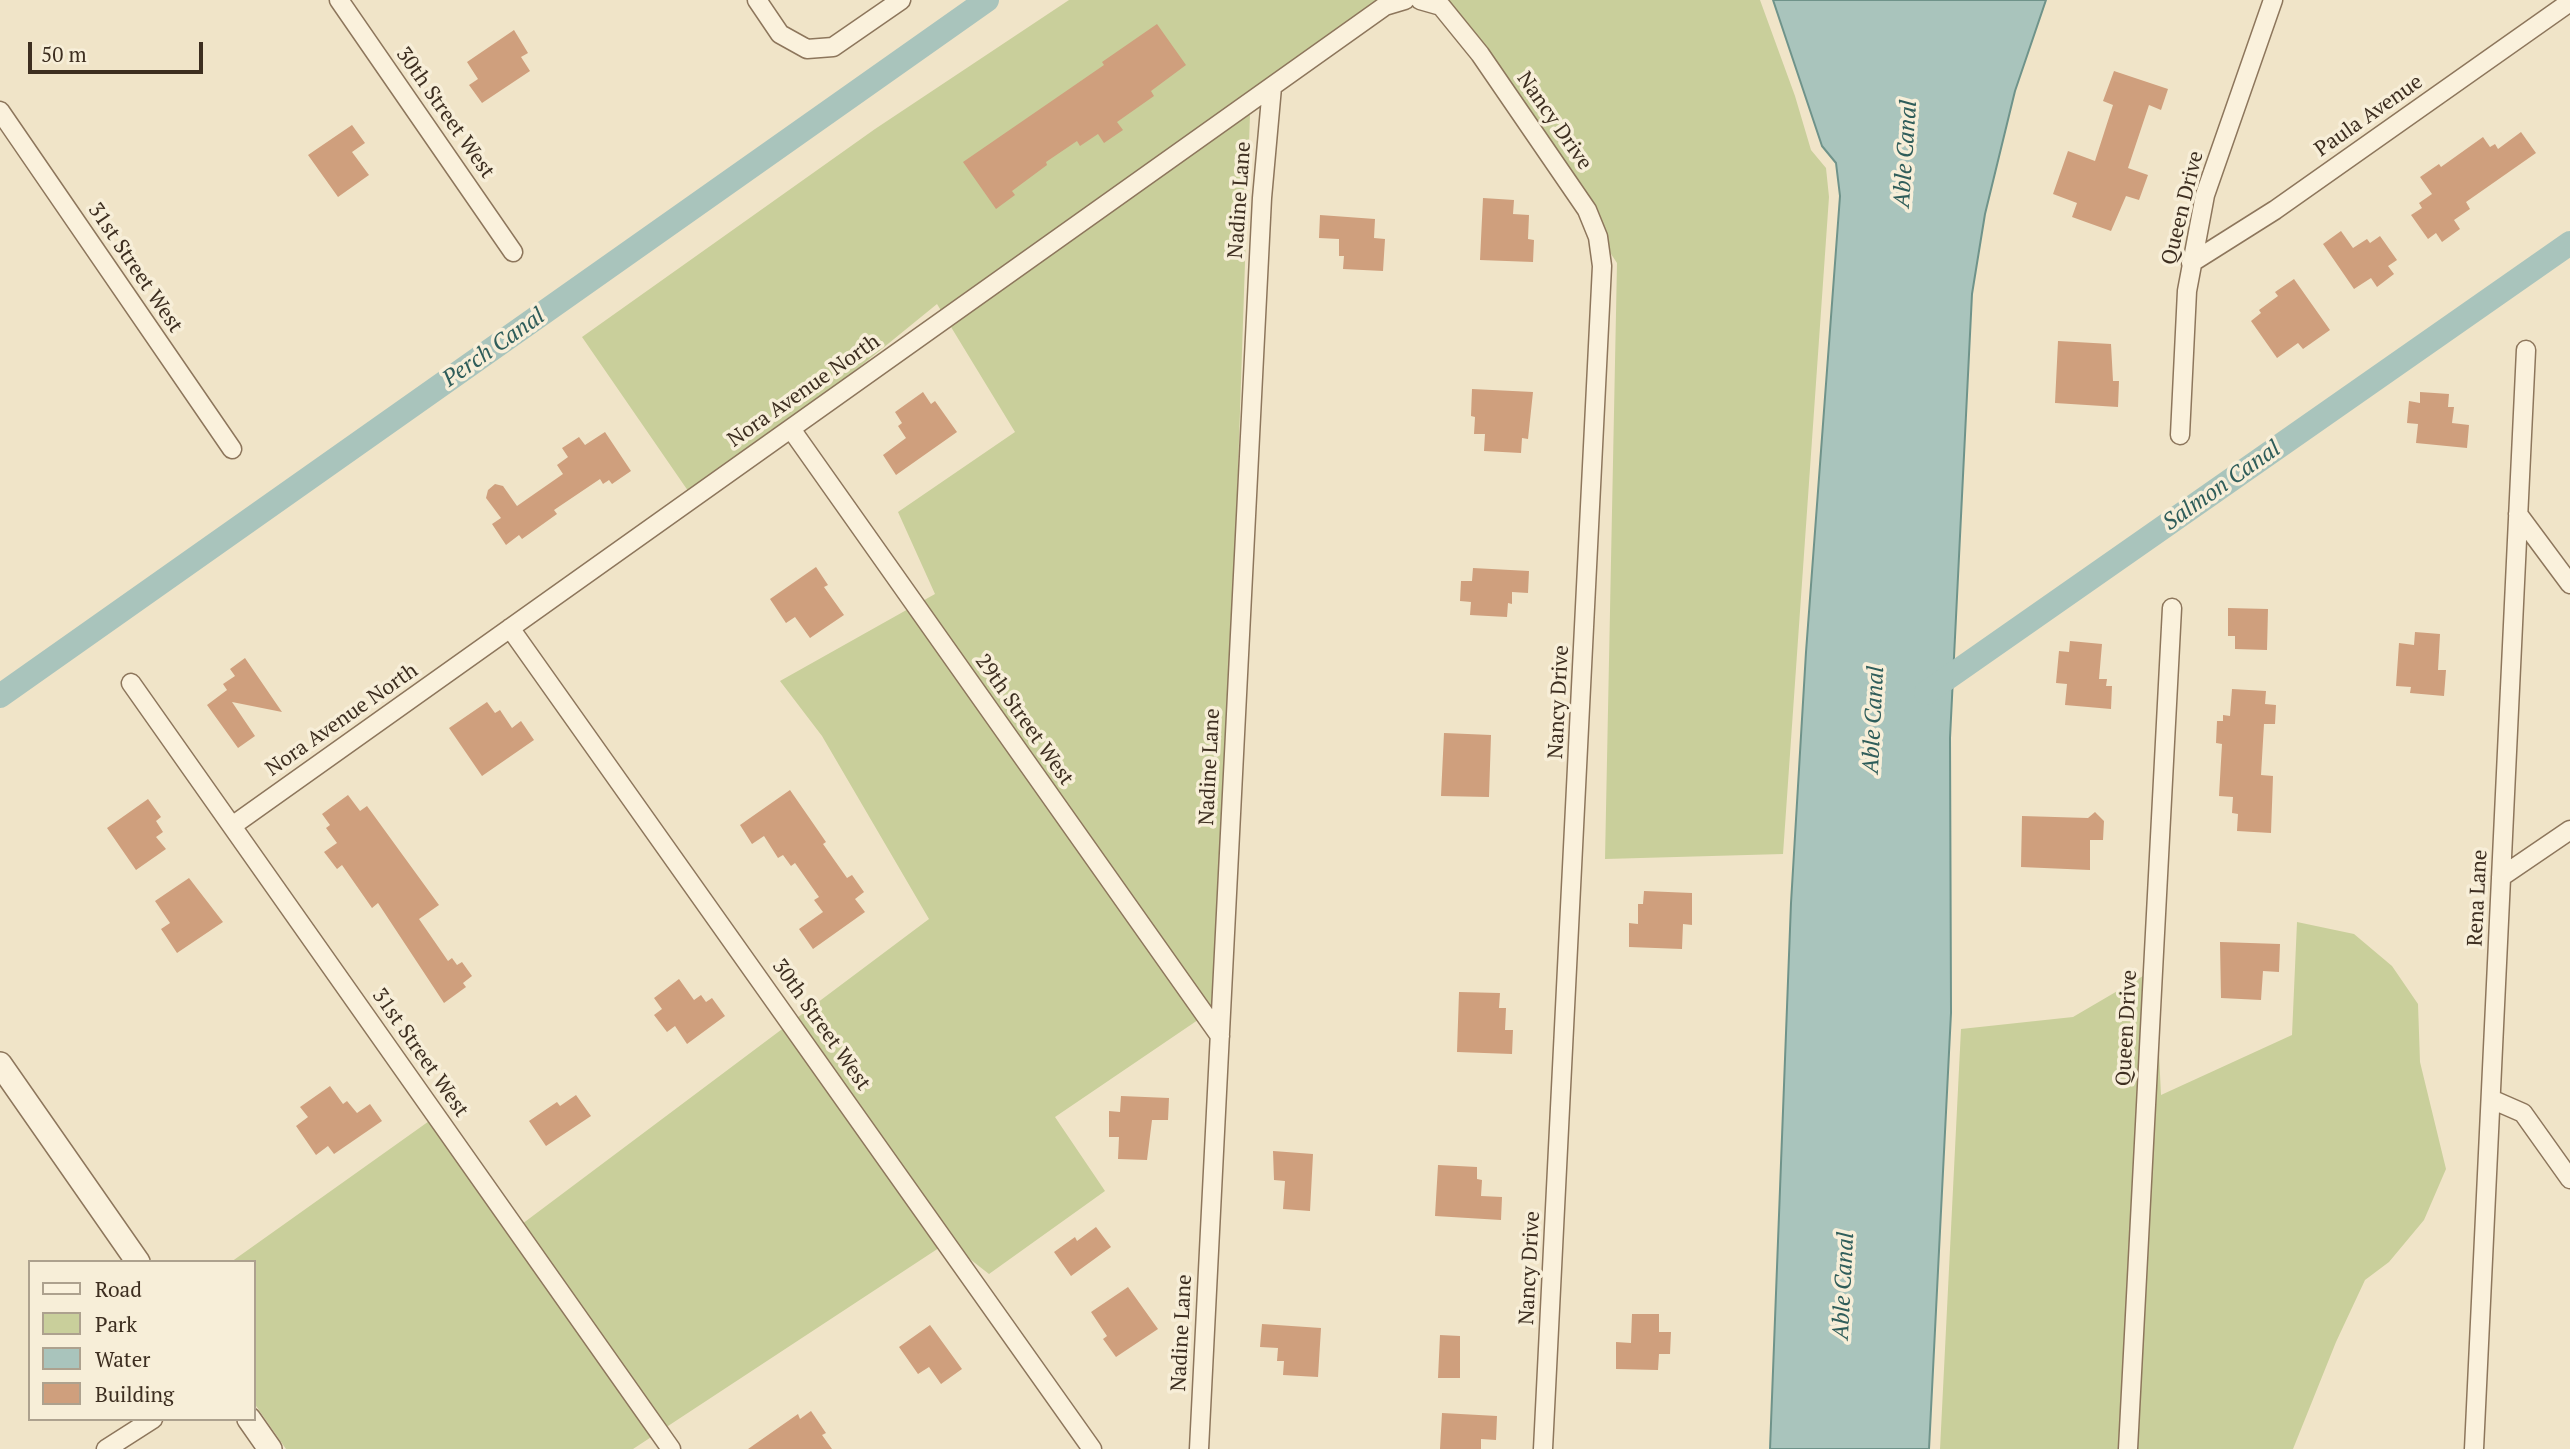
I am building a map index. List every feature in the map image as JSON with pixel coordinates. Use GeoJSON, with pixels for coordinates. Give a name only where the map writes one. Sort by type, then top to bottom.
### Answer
{"type":"FeatureCollection","features":[{"type":"Feature","properties":{"kind":"street","name":"30th Street West"},"geometry":{"type":"LineString","coordinates":[[340,0],[513,252]]}},
{"type":"Feature","properties":{"kind":"street"},"geometry":{"type":"LineString","coordinates":[[757,0],[780,34],[807,49],[833,47],[901,0]]}},
{"type":"Feature","properties":{"kind":"street","name":"Nora Avenue North"},"geometry":{"type":"LineString","coordinates":[[232,826],[1385,6],[1405,0]]}},
{"type":"Feature","properties":{"kind":"street","name":"Nancy Drive"},"geometry":{"type":"LineString","coordinates":[[1420,0],[1441,6],[1480,54],[1587,209],[1598,237],[1602,265],[1543,1449]]}},
{"type":"Feature","properties":{"kind":"street","name":"Queen Drive"},"geometry":{"type":"LineString","coordinates":[[2180,435],[2191,263],[2205,195],[2273,0]]}},
{"type":"Feature","properties":{"kind":"street","name":"Paula Avenue"},"geometry":{"type":"LineString","coordinates":[[2191,263],[2275,210],[2570,2]]}},
{"type":"Feature","properties":{"kind":"street","name":"Nadine Lane"},"geometry":{"type":"LineString","coordinates":[[1199,1449],[1262,198],[1272,87]]}},
{"type":"Feature","properties":{"kind":"street","name":"31st Street West"},"geometry":{"type":"LineString","coordinates":[[0,111],[232,449]]}},
{"type":"Feature","properties":{"kind":"street","name":"Rena Lane"},"geometry":{"type":"LineString","coordinates":[[2474,1449],[2526,350]]}},
{"type":"Feature","properties":{"kind":"street","name":"29th Street West"},"geometry":{"type":"LineString","coordinates":[[791,429],[1220,1036]]}},
{"type":"Feature","properties":{"kind":"street"},"geometry":{"type":"LineString","coordinates":[[2518,514],[2570,584]]}},
{"type":"Feature","properties":{"kind":"street","name":"Queen Drive"},"geometry":{"type":"LineString","coordinates":[[2128,1449],[2172,608]]}},
{"type":"Feature","properties":{"kind":"street","name":"30th Street West"},"geometry":{"type":"LineString","coordinates":[[510,628],[1092,1449]]}},
{"type":"Feature","properties":{"kind":"street","name":"31st Street West"},"geometry":{"type":"LineString","coordinates":[[131,683],[671,1449]]}},
{"type":"Feature","properties":{"kind":"street"},"geometry":{"type":"LineString","coordinates":[[2501,877],[2570,830]]}},
{"type":"Feature","properties":{"kind":"street"},"geometry":{"type":"LineString","coordinates":[[0,1064],[137,1260]]}},
{"type":"Feature","properties":{"kind":"street"},"geometry":{"type":"LineString","coordinates":[[2491,1099],[2523,1113],[2570,1179]]}},
{"type":"Feature","properties":{"kind":"street"},"geometry":{"type":"LineString","coordinates":[[106,1449],[150,1421]]}},
{"type":"Feature","properties":{"kind":"street"},"geometry":{"type":"LineString","coordinates":[[250,1421],[270,1449]]}},
{"type":"Feature","properties":{"kind":"green space"},"geometry":{"type":"Polygon","coordinates":[[[1069,0],[1405,0],[1250,114],[1220,1005],[1055,1117],[1105,1191],[989,1274],[948,1242],[633,1449],[286,1449],[256,1406],[256,1260],[234,1260],[432,1119],[510,1233],[929,919],[822,736],[780,681],[935,594],[898,512],[1015,432],[937,304],[695,501],[582,337],[875,129],[1069,0]]]}},
{"type":"Feature","properties":{"kind":"green space"},"geometry":{"type":"Polygon","coordinates":[[[1442,0],[1760,0],[1795,96],[1811,150],[1826,168],[1829,197],[1783,854],[1605,859],[1617,263],[1442,0]]]}},
{"type":"Feature","properties":{"kind":"green space"},"geometry":{"type":"Polygon","coordinates":[[[2297,922],[2354,934],[2392,966],[2418,1004],[2420,1062],[2446,1169],[2424,1220],[2389,1262],[2365,1280],[2336,1342],[2293,1449],[1940,1449],[1961,1029],[2073,1017],[2155,969],[2161,1095],[2292,1035],[2297,922]]]}},
{"type":"Feature","properties":{"kind":"water","name":"Able Canal"},"geometry":{"type":"Polygon","coordinates":[[[1773,0],[2046,0],[2015,91],[1985,214],[1972,294],[1950,738],[1951,1013],[1929,1449],[1770,1449],[1791,903],[1806,652],[1840,196],[1836,163],[1822,146],[1773,0]]]}},
{"type":"Feature","properties":{"kind":"building"},"geometry":{"type":"Polygon","coordinates":[[[1157,24],[1186,65],[1151,91],[1154,96],[1117,122],[1123,130],[1104,143],[1098,134],[1080,146],[1077,141],[1046,162],[1047,165],[1012,191],[1015,195],[996,209],[963,162],[1104,65],[1102,62],[1157,24]]]}},
{"type":"Feature","properties":{"kind":"building"},"geometry":{"type":"Polygon","coordinates":[[[514,30],[528,53],[521,57],[530,71],[482,103],[469,85],[478,79],[467,62],[514,30]]]}},
{"type":"Feature","properties":{"kind":"building"},"geometry":{"type":"Polygon","coordinates":[[[2114,71],[2168,89],[2161,110],[2149,105],[2128,168],[2148,175],[2139,200],[2126,196],[2111,231],[2072,217],[2077,203],[2053,194],[2068,151],[2095,161],[2113,105],[2103,101],[2114,71]]]}},
{"type":"Feature","properties":{"kind":"building"},"geometry":{"type":"Polygon","coordinates":[[[352,125],[365,143],[352,152],[369,175],[338,197],[308,155],[352,125]]]}},
{"type":"Feature","properties":{"kind":"building"},"geometry":{"type":"Polygon","coordinates":[[[2521,132],[2536,153],[2466,202],[2470,209],[2454,220],[2460,229],[2442,242],[2436,233],[2428,239],[2411,215],[2422,208],[2419,203],[2432,194],[2420,177],[2439,164],[2441,167],[2483,137],[2490,147],[2495,144],[2498,149],[2521,132]]]}},
{"type":"Feature","properties":{"kind":"building"},"geometry":{"type":"Polygon","coordinates":[[[1483,198],[1514,200],[1513,214],[1529,215],[1528,239],[1534,240],[1533,262],[1480,260],[1483,198]]]}},
{"type":"Feature","properties":{"kind":"building"},"geometry":{"type":"Polygon","coordinates":[[[1320,215],[1375,219],[1374,238],[1385,239],[1383,271],[1343,269],[1344,256],[1339,256],[1339,239],[1319,238],[1320,215]]]}},
{"type":"Feature","properties":{"kind":"building"},"geometry":{"type":"Polygon","coordinates":[[[2341,231],[2353,248],[2367,239],[2370,243],[2380,236],[2397,260],[2388,266],[2394,274],[2377,287],[2371,278],[2354,289],[2323,244],[2341,231]]]}},
{"type":"Feature","properties":{"kind":"building"},"geometry":{"type":"Polygon","coordinates":[[[2294,279],[2330,330],[2303,349],[2298,343],[2277,358],[2251,321],[2261,313],[2259,310],[2278,296],[2275,292],[2294,279]]]}},
{"type":"Feature","properties":{"kind":"building"},"geometry":{"type":"Polygon","coordinates":[[[2058,341],[2111,344],[2113,381],[2119,381],[2118,407],[2055,403],[2058,341]]]}},
{"type":"Feature","properties":{"kind":"building"},"geometry":{"type":"Polygon","coordinates":[[[1472,389],[1533,392],[1528,439],[1522,438],[1521,453],[1484,451],[1485,434],[1474,434],[1475,417],[1471,416],[1472,389]]]}},
{"type":"Feature","properties":{"kind":"building"},"geometry":{"type":"Polygon","coordinates":[[[923,392],[931,404],[935,401],[957,432],[896,475],[883,455],[906,438],[898,426],[902,423],[895,412],[923,392]]]}},
{"type":"Feature","properties":{"kind":"building"},"geometry":{"type":"Polygon","coordinates":[[[2420,392],[2449,394],[2448,407],[2454,407],[2452,423],[2469,425],[2467,448],[2416,443],[2418,424],[2407,423],[2409,401],[2420,403],[2420,392]]]}},
{"type":"Feature","properties":{"kind":"building"},"geometry":{"type":"Polygon","coordinates":[[[605,432],[631,471],[612,484],[609,480],[603,484],[600,479],[554,510],[557,514],[522,539],[519,535],[506,545],[492,524],[501,518],[486,498],[488,490],[495,484],[503,486],[517,506],[563,474],[557,465],[568,457],[562,448],[579,437],[585,445],[605,432]]]}},
{"type":"Feature","properties":{"kind":"building"},"geometry":{"type":"Polygon","coordinates":[[[816,567],[828,585],[824,587],[844,615],[810,638],[795,617],[786,623],[770,599],[816,567]]]}},
{"type":"Feature","properties":{"kind":"building"},"geometry":{"type":"Polygon","coordinates":[[[1473,568],[1529,571],[1528,593],[1512,592],[1512,604],[1508,603],[1507,617],[1470,615],[1471,602],[1460,601],[1461,581],[1472,581],[1473,568]]]}},
{"type":"Feature","properties":{"kind":"building"},"geometry":{"type":"Polygon","coordinates":[[[2228,608],[2268,609],[2267,650],[2235,649],[2235,636],[2228,636],[2228,608]]]}},
{"type":"Feature","properties":{"kind":"building"},"geometry":{"type":"Polygon","coordinates":[[[2415,632],[2440,634],[2438,670],[2446,670],[2444,696],[2410,693],[2411,687],[2396,686],[2399,643],[2414,645],[2415,632]]]}},
{"type":"Feature","properties":{"kind":"building"},"geometry":{"type":"Polygon","coordinates":[[[2070,641],[2102,644],[2099,679],[2107,679],[2106,686],[2112,686],[2111,709],[2065,705],[2067,684],[2056,683],[2059,651],[2069,652],[2070,641]]]}},
{"type":"Feature","properties":{"kind":"building"},"geometry":{"type":"Polygon","coordinates":[[[245,658],[282,712],[232,702],[255,736],[238,748],[207,705],[227,690],[223,684],[235,676],[230,669],[245,658]]]}},
{"type":"Feature","properties":{"kind":"building"},"geometry":{"type":"Polygon","coordinates":[[[2232,689],[2266,691],[2265,704],[2276,705],[2275,724],[2264,724],[2261,775],[2273,776],[2271,833],[2237,831],[2238,814],[2232,813],[2233,797],[2219,796],[2222,744],[2216,743],[2217,721],[2223,721],[2223,715],[2230,716],[2232,689]]]}},
{"type":"Feature","properties":{"kind":"building"},"geometry":{"type":"Polygon","coordinates":[[[487,702],[495,713],[500,710],[512,728],[521,721],[534,740],[482,776],[449,728],[487,702]]]}},
{"type":"Feature","properties":{"kind":"building"},"geometry":{"type":"Polygon","coordinates":[[[1444,733],[1491,735],[1489,797],[1441,796],[1444,733]]]}},
{"type":"Feature","properties":{"kind":"building"},"geometry":{"type":"Polygon","coordinates":[[[790,790],[847,878],[852,875],[864,892],[855,899],[865,912],[813,949],[799,929],[823,912],[814,900],[819,897],[795,863],[791,866],[783,855],[778,858],[764,836],[752,844],[740,825],[790,790]]]}},
{"type":"Feature","properties":{"kind":"building"},"geometry":{"type":"Polygon","coordinates":[[[348,795],[360,811],[367,806],[439,905],[419,919],[448,961],[452,958],[457,965],[462,962],[472,976],[463,983],[466,987],[444,1003],[378,903],[372,908],[342,865],[337,869],[324,852],[337,843],[326,828],[330,825],[322,814],[348,795]]]}},
{"type":"Feature","properties":{"kind":"building"},"geometry":{"type":"Polygon","coordinates":[[[148,799],[161,817],[156,821],[163,832],[156,837],[166,849],[136,870],[107,828],[148,799]]]}},
{"type":"Feature","properties":{"kind":"building"},"geometry":{"type":"Polygon","coordinates":[[[2095,812],[2104,821],[2103,840],[2090,840],[2090,870],[2021,867],[2022,816],[2088,818],[2095,812]]]}},
{"type":"Feature","properties":{"kind":"building"},"geometry":{"type":"Polygon","coordinates":[[[189,878],[223,922],[177,953],[161,929],[170,923],[155,901],[189,878]]]}},
{"type":"Feature","properties":{"kind":"building"},"geometry":{"type":"Polygon","coordinates":[[[1644,891],[1692,893],[1692,925],[1683,924],[1682,949],[1629,947],[1629,923],[1638,924],[1638,904],[1643,904],[1644,891]]]}},
{"type":"Feature","properties":{"kind":"building"},"geometry":{"type":"Polygon","coordinates":[[[2220,942],[2280,944],[2279,972],[2263,971],[2261,1000],[2221,998],[2220,942]]]}},
{"type":"Feature","properties":{"kind":"building"},"geometry":{"type":"Polygon","coordinates":[[[679,979],[694,1000],[701,995],[706,1002],[712,998],[725,1016],[687,1044],[675,1026],[667,1032],[654,1015],[662,1009],[654,998],[679,979]]]}},
{"type":"Feature","properties":{"kind":"building"},"geometry":{"type":"Polygon","coordinates":[[[1459,992],[1500,993],[1499,1008],[1506,1008],[1505,1030],[1513,1030],[1512,1054],[1457,1052],[1459,992]]]}},
{"type":"Feature","properties":{"kind":"building"},"geometry":{"type":"Polygon","coordinates":[[[330,1086],[343,1104],[347,1101],[357,1113],[370,1104],[382,1121],[334,1154],[328,1146],[316,1155],[296,1126],[308,1117],[300,1107],[330,1086]]]}},
{"type":"Feature","properties":{"kind":"building"},"geometry":{"type":"Polygon","coordinates":[[[576,1095],[591,1116],[546,1146],[529,1121],[557,1102],[560,1106],[576,1095]]]}},
{"type":"Feature","properties":{"kind":"building"},"geometry":{"type":"Polygon","coordinates":[[[1121,1096],[1169,1098],[1168,1120],[1152,1120],[1147,1160],[1118,1159],[1119,1137],[1109,1137],[1109,1111],[1120,1112],[1121,1096]]]}},
{"type":"Feature","properties":{"kind":"building"},"geometry":{"type":"Polygon","coordinates":[[[1273,1151],[1313,1154],[1310,1211],[1283,1209],[1285,1181],[1274,1180],[1273,1151]]]}},
{"type":"Feature","properties":{"kind":"building"},"geometry":{"type":"Polygon","coordinates":[[[1438,1165],[1477,1167],[1477,1179],[1482,1180],[1481,1196],[1502,1197],[1501,1220],[1435,1216],[1438,1165]]]}},
{"type":"Feature","properties":{"kind":"building"},"geometry":{"type":"Polygon","coordinates":[[[1096,1227],[1111,1247],[1071,1276],[1054,1252],[1075,1237],[1077,1241],[1096,1227]]]}},
{"type":"Feature","properties":{"kind":"building"},"geometry":{"type":"Polygon","coordinates":[[[1128,1287],[1158,1329],[1116,1357],[1103,1339],[1107,1336],[1091,1312],[1128,1287]]]}},
{"type":"Feature","properties":{"kind":"building"},"geometry":{"type":"Polygon","coordinates":[[[1632,1314],[1659,1314],[1659,1332],[1671,1332],[1670,1354],[1659,1354],[1658,1370],[1616,1369],[1616,1342],[1631,1343],[1632,1314]]]}},
{"type":"Feature","properties":{"kind":"building"},"geometry":{"type":"Polygon","coordinates":[[[1262,1324],[1321,1328],[1318,1377],[1283,1375],[1284,1361],[1277,1361],[1278,1348],[1260,1347],[1262,1324]]]}},
{"type":"Feature","properties":{"kind":"building"},"geometry":{"type":"Polygon","coordinates":[[[930,1325],[962,1369],[941,1384],[929,1367],[918,1374],[899,1347],[930,1325]]]}},
{"type":"Feature","properties":{"kind":"building"},"geometry":{"type":"Polygon","coordinates":[[[1440,1335],[1460,1336],[1460,1378],[1438,1378],[1440,1335]]]}},
{"type":"Feature","properties":{"kind":"building"},"geometry":{"type":"Polygon","coordinates":[[[811,1411],[826,1433],[822,1435],[832,1449],[748,1449],[798,1414],[800,1419],[811,1411]]]}},
{"type":"Feature","properties":{"kind":"building"},"geometry":{"type":"Polygon","coordinates":[[[1442,1413],[1497,1416],[1496,1440],[1481,1439],[1481,1449],[1440,1449],[1442,1413]]]}},
{"type":"Feature","properties":{"kind":"waterway","name":"Perch Canal"},"geometry":{"type":"LineString","coordinates":[[0,696],[987,0]]}},
{"type":"Feature","properties":{"kind":"waterway","name":"Salmon Canal"},"geometry":{"type":"LineString","coordinates":[[1926,693],[2570,243]]}}]}
